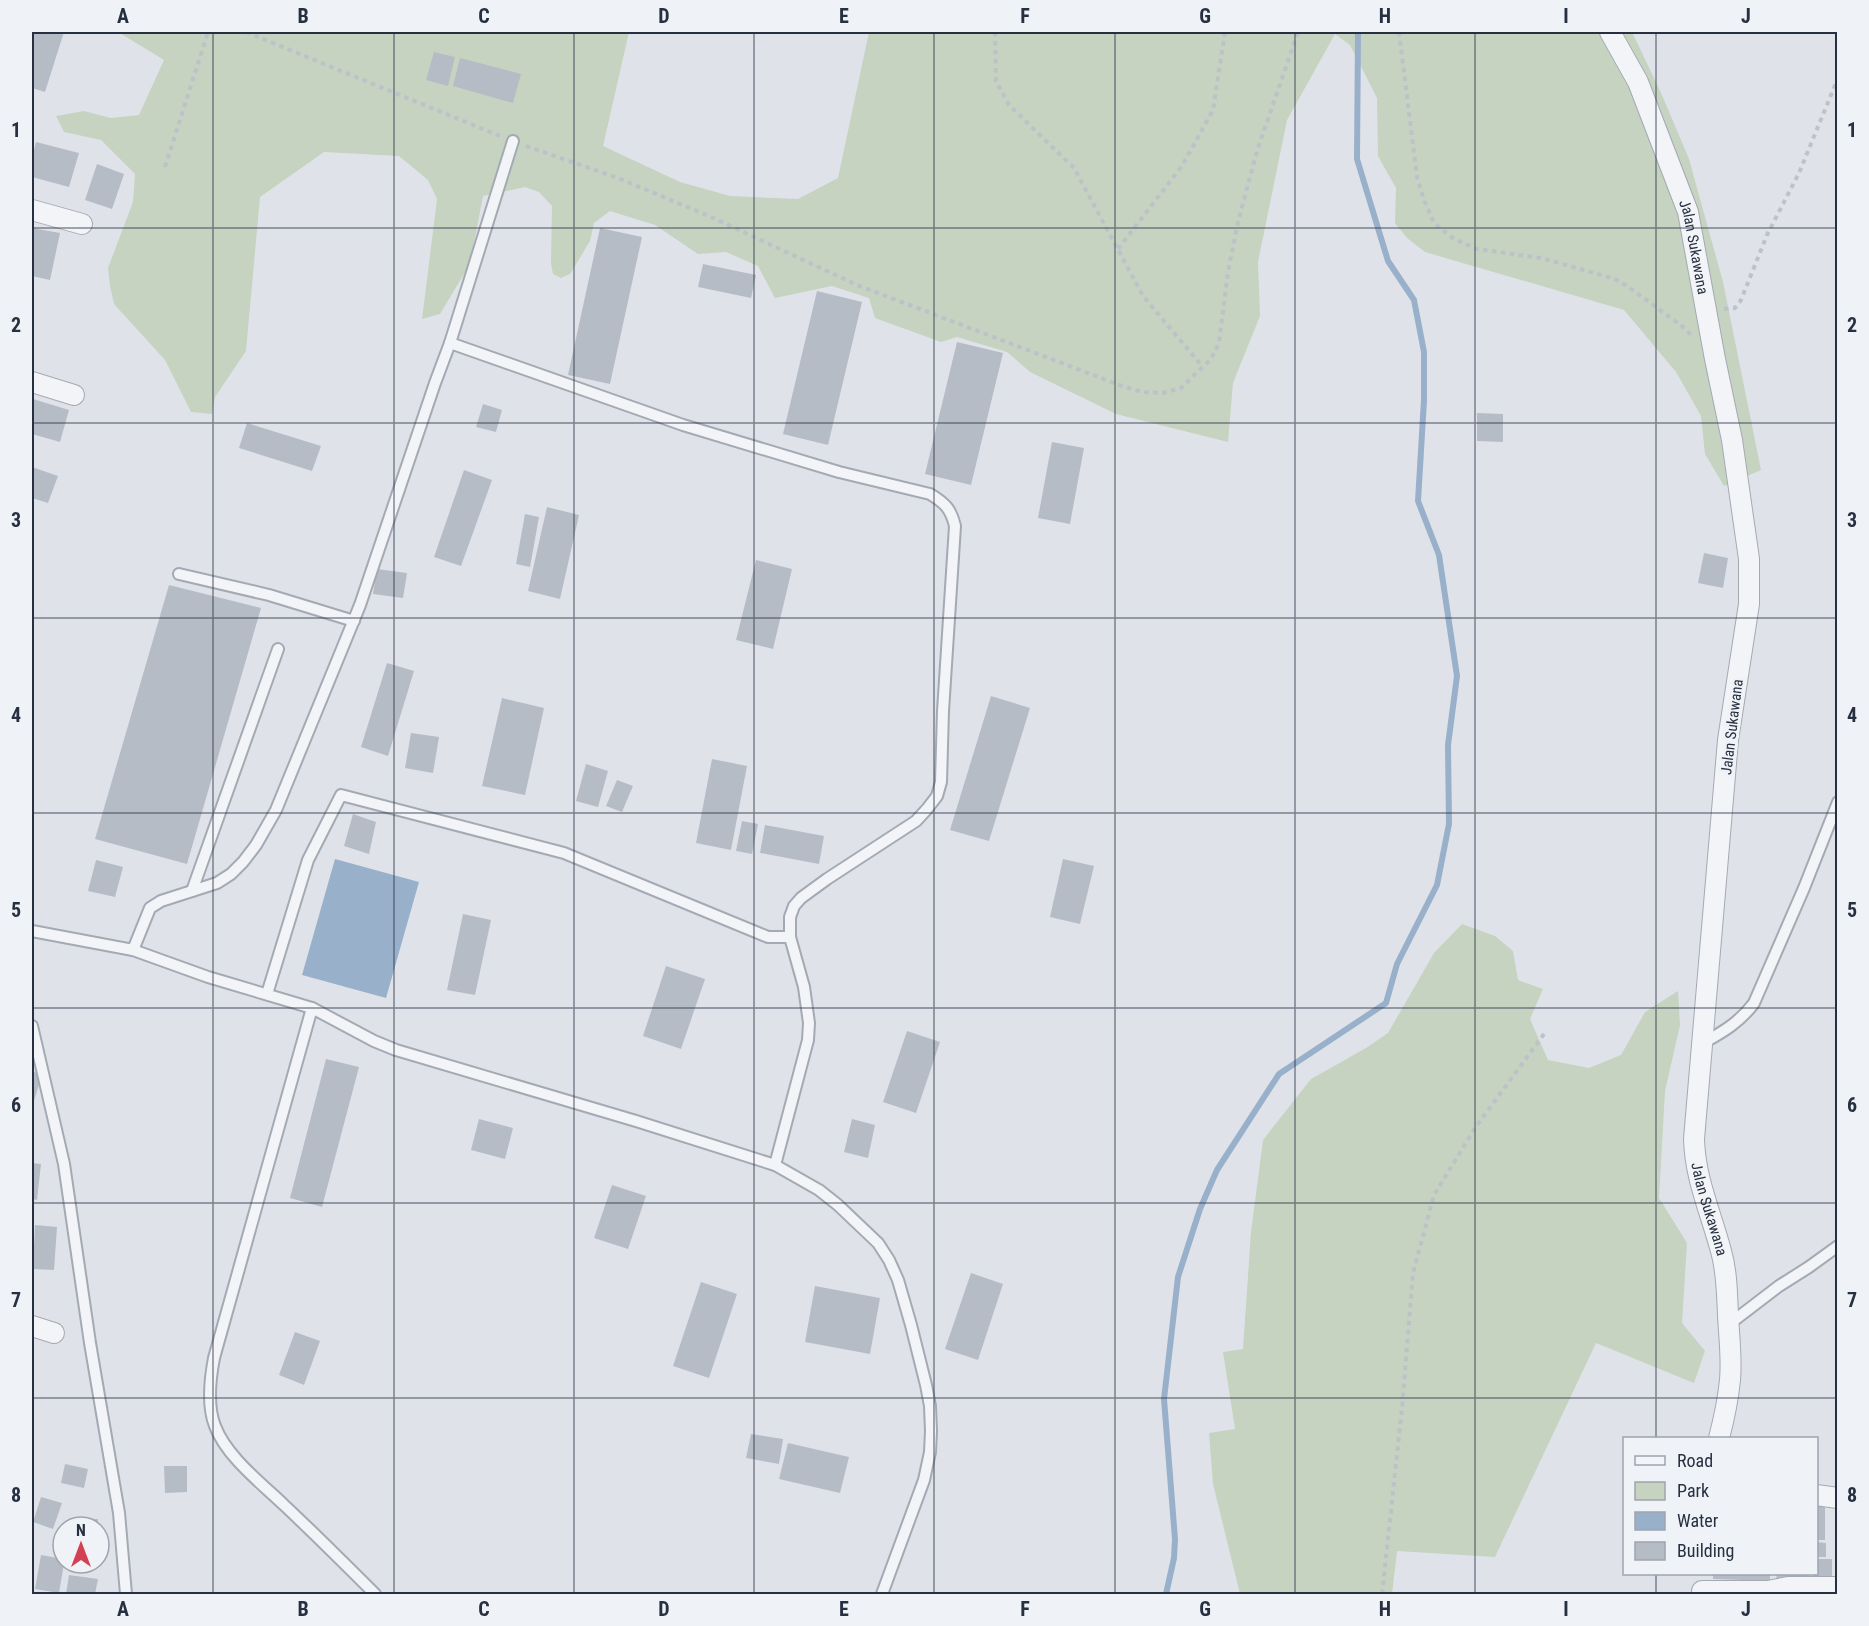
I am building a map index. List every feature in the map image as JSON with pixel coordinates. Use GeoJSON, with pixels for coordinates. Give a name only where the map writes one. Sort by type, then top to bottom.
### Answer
{"type":"FeatureCollection","features":[{"type":"Feature","properties":{"kind":"street","name":"Jalan Sukawana"},"geometry":{"type":"LineString","coordinates":[[1610,32],[1638,82],[1688,212],[1732,440],[1749,559],[1750,580],[1746,630],[1728,740],[1694,1140],[1694,1156],[1701,1188],[1722,1253],[1727,1288],[1731,1351],[1730,1378],[1719,1437]]}},
{"type":"Feature","properties":{"kind":"street"},"geometry":{"type":"LineString","coordinates":[[32,210],[82,224]]}},
{"type":"Feature","properties":{"kind":"street"},"geometry":{"type":"LineString","coordinates":[[32,382],[74,395]]}},
{"type":"Feature","properties":{"kind":"street"},"geometry":{"type":"LineString","coordinates":[[32,1326],[54,1333]]}},
{"type":"Feature","properties":{"kind":"street"},"geometry":{"type":"LineString","coordinates":[[1818,1495],[1838,1498]]}},
{"type":"Feature","properties":{"kind":"street"},"geometry":{"type":"LineString","coordinates":[[1702,1586],[1768,1591],[1788,1587],[1838,1587]]}},
{"type":"Feature","properties":{"kind":"lane"},"geometry":{"type":"LineString","coordinates":[[133,950],[150,908],[161,901],[217,883],[231,874],[261,837],[276,810],[354,621],[450,343],[513,141]]}},
{"type":"Feature","properties":{"kind":"lane"},"geometry":{"type":"LineString","coordinates":[[450,343],[683,425],[839,472],[930,494],[943,502],[951,512],[955,526],[943,711],[942,767],[937,796],[916,821],[801,898],[794,906],[790,917],[790,938],[804,987],[809,1023],[804,1057],[774,1165]]}},
{"type":"Feature","properties":{"kind":"lane"},"geometry":{"type":"LineString","coordinates":[[179,574],[269,595],[354,621]]}},
{"type":"Feature","properties":{"kind":"lane"},"geometry":{"type":"LineString","coordinates":[[192,891],[278,649]]}},
{"type":"Feature","properties":{"kind":"lane"},"geometry":{"type":"LineString","coordinates":[[267,994],[308,860],[341,795],[564,853],[768,938],[790,938]]}},
{"type":"Feature","properties":{"kind":"lane"},"geometry":{"type":"LineString","coordinates":[[1703,1043],[1729,1028],[1747,1013],[1754,1003],[1838,802]]}},
{"type":"Feature","properties":{"kind":"lane"},"geometry":{"type":"LineString","coordinates":[[32,931],[133,950],[312,1008],[390,1048],[636,1121],[774,1165],[825,1195],[864,1228],[889,1260],[898,1280],[919,1355],[930,1406],[930,1452],[924,1480],[882,1594]]}},
{"type":"Feature","properties":{"kind":"lane"},"geometry":{"type":"LineString","coordinates":[[312,1008],[214,1358],[210,1387],[211,1402],[214,1423],[228,1448],[375,1594]]}},
{"type":"Feature","properties":{"kind":"lane"},"geometry":{"type":"LineString","coordinates":[[32,1026],[63,1164],[119,1513],[126,1594]]}},
{"type":"Feature","properties":{"kind":"lane"},"geometry":{"type":"LineString","coordinates":[[1728,1325],[1779,1286],[1838,1246]]}},
{"type":"Feature","properties":{"kind":"path"},"geometry":{"type":"LineString","coordinates":[[165,167],[208,32]]}},
{"type":"Feature","properties":{"kind":"path"},"geometry":{"type":"LineString","coordinates":[[246,32],[513,141],[618,177],[709,216],[857,285],[1122,386],[1142,392],[1163,393],[1181,388],[1211,359],[1219,343],[1228,272],[1238,222],[1257,151],[1298,32]]}},
{"type":"Feature","properties":{"kind":"path"},"geometry":{"type":"LineString","coordinates":[[995,32],[996,81],[1009,105],[1074,168],[1143,296],[1203,367]]}},
{"type":"Feature","properties":{"kind":"path"},"geometry":{"type":"LineString","coordinates":[[1118,250],[1182,166],[1213,110],[1225,32]]}},
{"type":"Feature","properties":{"kind":"path"},"geometry":{"type":"LineString","coordinates":[[1399,32],[1417,177],[1434,223],[1454,239],[1477,249],[1541,258],[1617,280],[1682,326],[1715,359]]}},
{"type":"Feature","properties":{"kind":"path"},"geometry":{"type":"LineString","coordinates":[[1719,305],[1725,309],[1735,308],[1741,300],[1767,235],[1799,172],[1838,78]]}},
{"type":"Feature","properties":{"kind":"path"},"geometry":{"type":"LineString","coordinates":[[1382,1594],[1402,1408],[1413,1273],[1434,1195],[1475,1128],[1544,1034]]}},
{"type":"Feature","properties":{"kind":"green space"},"geometry":{"type":"Polygon","coordinates":[[[118,32],[629,32],[603,146],[680,182],[730,196],[798,199],[838,178],[869,32],[1632,32],[1689,159],[1723,282],[1761,470],[1724,486],[1705,454],[1701,416],[1676,372],[1624,310],[1425,252],[1407,238],[1395,223],[1396,188],[1378,156],[1377,98],[1350,45],[1335,34],[1287,120],[1258,262],[1260,316],[1233,383],[1228,442],[1116,414],[1030,372],[1007,352],[957,337],[941,342],[875,318],[869,298],[832,286],[775,298],[758,266],[726,252],[698,254],[655,225],[610,211],[594,223],[590,241],[570,274],[561,278],[553,274],[551,264],[552,206],[539,192],[525,187],[483,196],[470,264],[440,314],[422,319],[437,199],[428,180],[399,156],[324,152],[260,197],[246,351],[215,397],[212,414],[191,412],[165,360],[114,304],[108,268],[133,202],[135,174],[101,140],[64,132],[56,116],[84,111],[111,118],[139,115],[164,60],[118,32]]]}},
{"type":"Feature","properties":{"kind":"green space"},"geometry":{"type":"Polygon","coordinates":[[[1462,924],[1495,936],[1513,951],[1518,980],[1543,989],[1530,1019],[1548,1060],[1589,1068],[1621,1055],[1645,1012],[1678,991],[1680,1025],[1665,1091],[1659,1198],[1687,1243],[1682,1323],[1705,1351],[1694,1383],[1596,1343],[1495,1557],[1397,1551],[1392,1594],[1240,1594],[1213,1484],[1209,1433],[1235,1429],[1223,1352],[1243,1349],[1251,1232],[1263,1140],[1311,1079],[1388,1033],[1434,953],[1462,924]]]}},
{"type":"Feature","properties":{"kind":"water"},"geometry":{"type":"Polygon","coordinates":[[[335,859],[419,882],[386,998],[302,975],[335,859]]]}},
{"type":"Feature","properties":{"kind":"building"},"geometry":{"type":"Polygon","coordinates":[[[32,32],[64,32],[45,92],[32,88],[32,32]]]}},
{"type":"Feature","properties":{"kind":"building"},"geometry":{"type":"Polygon","coordinates":[[[434,52],[455,57],[448,86],[426,80],[434,52]]]}},
{"type":"Feature","properties":{"kind":"building"},"geometry":{"type":"Polygon","coordinates":[[[460,58],[521,74],[513,103],[453,86],[460,58]]]}},
{"type":"Feature","properties":{"kind":"building"},"geometry":{"type":"Polygon","coordinates":[[[36,142],[79,153],[69,187],[32,177],[32,158],[36,142]]]}},
{"type":"Feature","properties":{"kind":"building"},"geometry":{"type":"Polygon","coordinates":[[[97,164],[124,174],[112,209],[85,200],[97,164]]]}},
{"type":"Feature","properties":{"kind":"building"},"geometry":{"type":"Polygon","coordinates":[[[32,228],[60,233],[50,280],[32,276],[32,228]]]}},
{"type":"Feature","properties":{"kind":"building"},"geometry":{"type":"Polygon","coordinates":[[[600,228],[642,237],[610,384],[568,375],[600,228]]]}},
{"type":"Feature","properties":{"kind":"building"},"geometry":{"type":"Polygon","coordinates":[[[703,264],[756,275],[751,298],[698,287],[703,264]]]}},
{"type":"Feature","properties":{"kind":"building"},"geometry":{"type":"Polygon","coordinates":[[[817,291],[862,302],[828,445],[783,434],[817,291]]]}},
{"type":"Feature","properties":{"kind":"building"},"geometry":{"type":"Polygon","coordinates":[[[957,342],[1003,353],[971,485],[925,474],[957,342]]]}},
{"type":"Feature","properties":{"kind":"building"},"geometry":{"type":"Polygon","coordinates":[[[33,399],[69,410],[60,442],[32,434],[33,399]]]}},
{"type":"Feature","properties":{"kind":"building"},"geometry":{"type":"Polygon","coordinates":[[[483,404],[502,410],[496,432],[476,427],[483,404]]]}},
{"type":"Feature","properties":{"kind":"building"},"geometry":{"type":"Polygon","coordinates":[[[1477,413],[1503,414],[1503,442],[1477,441],[1477,413]]]}},
{"type":"Feature","properties":{"kind":"building"},"geometry":{"type":"Polygon","coordinates":[[[247,423],[321,446],[312,471],[239,448],[247,423]]]}},
{"type":"Feature","properties":{"kind":"building"},"geometry":{"type":"Polygon","coordinates":[[[1052,442],[1084,448],[1070,524],[1038,518],[1052,442]]]}},
{"type":"Feature","properties":{"kind":"building"},"geometry":{"type":"Polygon","coordinates":[[[32,467],[58,476],[48,503],[32,498],[32,467]]]}},
{"type":"Feature","properties":{"kind":"building"},"geometry":{"type":"Polygon","coordinates":[[[464,470],[492,480],[461,566],[434,557],[464,470]]]}},
{"type":"Feature","properties":{"kind":"building"},"geometry":{"type":"Polygon","coordinates":[[[547,507],[579,515],[560,599],[528,591],[547,507]]]}},
{"type":"Feature","properties":{"kind":"building"},"geometry":{"type":"Polygon","coordinates":[[[525,514],[539,517],[530,567],[516,564],[525,514]]]}},
{"type":"Feature","properties":{"kind":"building"},"geometry":{"type":"Polygon","coordinates":[[[1704,553],[1728,558],[1723,588],[1698,583],[1704,553]]]}},
{"type":"Feature","properties":{"kind":"building"},"geometry":{"type":"Polygon","coordinates":[[[756,560],[792,569],[773,649],[736,640],[756,560]]]}},
{"type":"Feature","properties":{"kind":"building"},"geometry":{"type":"Polygon","coordinates":[[[377,569],[407,573],[403,598],[373,594],[377,569]]]}},
{"type":"Feature","properties":{"kind":"building"},"geometry":{"type":"Polygon","coordinates":[[[169,585],[261,608],[187,864],[95,839],[169,585]]]}},
{"type":"Feature","properties":{"kind":"building"},"geometry":{"type":"Polygon","coordinates":[[[387,663],[414,671],[388,756],[361,747],[387,663]]]}},
{"type":"Feature","properties":{"kind":"building"},"geometry":{"type":"Polygon","coordinates":[[[991,696],[1030,708],[989,841],[950,830],[991,696]]]}},
{"type":"Feature","properties":{"kind":"building"},"geometry":{"type":"Polygon","coordinates":[[[502,698],[544,708],[525,795],[482,786],[502,698]]]}},
{"type":"Feature","properties":{"kind":"building"},"geometry":{"type":"Polygon","coordinates":[[[411,733],[439,737],[433,773],[405,768],[411,733]]]}},
{"type":"Feature","properties":{"kind":"building"},"geometry":{"type":"Polygon","coordinates":[[[712,759],[747,766],[731,850],[696,843],[712,759]]]}},
{"type":"Feature","properties":{"kind":"building"},"geometry":{"type":"Polygon","coordinates":[[[586,764],[608,771],[598,807],[576,801],[586,764]]]}},
{"type":"Feature","properties":{"kind":"building"},"geometry":{"type":"Polygon","coordinates":[[[617,780],[633,786],[622,812],[606,806],[617,780]]]}},
{"type":"Feature","properties":{"kind":"building"},"geometry":{"type":"Polygon","coordinates":[[[353,814],[376,822],[369,854],[344,846],[353,814]]]}},
{"type":"Feature","properties":{"kind":"building"},"geometry":{"type":"Polygon","coordinates":[[[742,821],[758,824],[752,854],[736,851],[742,821]]]}},
{"type":"Feature","properties":{"kind":"building"},"geometry":{"type":"Polygon","coordinates":[[[765,825],[824,836],[819,864],[760,853],[765,825]]]}},
{"type":"Feature","properties":{"kind":"building"},"geometry":{"type":"Polygon","coordinates":[[[1063,859],[1094,866],[1080,924],[1050,917],[1063,859]]]}},
{"type":"Feature","properties":{"kind":"building"},"geometry":{"type":"Polygon","coordinates":[[[96,860],[123,867],[115,897],[88,891],[96,860]]]}},
{"type":"Feature","properties":{"kind":"building"},"geometry":{"type":"Polygon","coordinates":[[[463,914],[491,920],[475,995],[447,990],[463,914]]]}},
{"type":"Feature","properties":{"kind":"building"},"geometry":{"type":"Polygon","coordinates":[[[666,966],[705,979],[681,1049],[643,1036],[666,966]]]}},
{"type":"Feature","properties":{"kind":"building"},"geometry":{"type":"Polygon","coordinates":[[[907,1031],[940,1042],[916,1113],[883,1102],[907,1031]]]}},
{"type":"Feature","properties":{"kind":"building"},"geometry":{"type":"Polygon","coordinates":[[[326,1059],[359,1067],[322,1207],[290,1198],[326,1059]]]}},
{"type":"Feature","properties":{"kind":"building"},"geometry":{"type":"Polygon","coordinates":[[[32,1071],[42,1075],[32,1107],[32,1071]]]}},
{"type":"Feature","properties":{"kind":"building"},"geometry":{"type":"Polygon","coordinates":[[[479,1119],[513,1128],[505,1159],[471,1150],[479,1119]]]}},
{"type":"Feature","properties":{"kind":"building"},"geometry":{"type":"Polygon","coordinates":[[[852,1119],[875,1125],[868,1158],[844,1152],[852,1119]]]}},
{"type":"Feature","properties":{"kind":"building"},"geometry":{"type":"Polygon","coordinates":[[[32,1163],[41,1164],[37,1200],[32,1199],[32,1163]]]}},
{"type":"Feature","properties":{"kind":"building"},"geometry":{"type":"Polygon","coordinates":[[[612,1185],[646,1196],[628,1249],[594,1238],[612,1185]]]}},
{"type":"Feature","properties":{"kind":"building"},"geometry":{"type":"Polygon","coordinates":[[[35,1225],[57,1227],[54,1270],[33,1269],[35,1225]]]}},
{"type":"Feature","properties":{"kind":"building"},"geometry":{"type":"Polygon","coordinates":[[[971,1273],[1003,1284],[978,1360],[945,1349],[971,1273]]]}},
{"type":"Feature","properties":{"kind":"building"},"geometry":{"type":"Polygon","coordinates":[[[701,1282],[737,1294],[709,1378],[673,1366],[701,1282]]]}},
{"type":"Feature","properties":{"kind":"building"},"geometry":{"type":"Polygon","coordinates":[[[815,1286],[880,1298],[870,1354],[805,1342],[815,1286]]]}},
{"type":"Feature","properties":{"kind":"building"},"geometry":{"type":"Polygon","coordinates":[[[295,1332],[320,1341],[304,1385],[279,1375],[295,1332]]]}},
{"type":"Feature","properties":{"kind":"building"},"geometry":{"type":"Polygon","coordinates":[[[751,1434],[783,1439],[779,1464],[746,1458],[751,1434]]]}},
{"type":"Feature","properties":{"kind":"building"},"geometry":{"type":"Polygon","coordinates":[[[788,1443],[849,1457],[840,1493],[779,1479],[788,1443]]]}},
{"type":"Feature","properties":{"kind":"building"},"geometry":{"type":"Polygon","coordinates":[[[65,1464],[88,1469],[84,1488],[61,1483],[65,1464]]]}},
{"type":"Feature","properties":{"kind":"building"},"geometry":{"type":"Polygon","coordinates":[[[164,1466],[187,1466],[187,1492],[165,1493],[164,1466]]]}},
{"type":"Feature","properties":{"kind":"building"},"geometry":{"type":"Polygon","coordinates":[[[41,1497],[62,1503],[58,1515],[51,1515],[51,1528],[33,1522],[41,1497]]]}},
{"type":"Feature","properties":{"kind":"building"},"geometry":{"type":"Polygon","coordinates":[[[1818,1502],[1825,1502],[1825,1540],[1818,1540],[1818,1502]]]}},
{"type":"Feature","properties":{"kind":"building"},"geometry":{"type":"Polygon","coordinates":[[[1818,1542],[1826,1543],[1826,1557],[1818,1557],[1818,1542]]]}},
{"type":"Feature","properties":{"kind":"building"},"geometry":{"type":"Polygon","coordinates":[[[41,1555],[51,1557],[51,1575],[62,1575],[59,1593],[35,1589],[41,1555]]]}},
{"type":"Feature","properties":{"kind":"building"},"geometry":{"type":"Polygon","coordinates":[[[1818,1559],[1832,1559],[1832,1584],[1813,1584],[1813,1575],[1818,1575],[1818,1559]]]}},
{"type":"Feature","properties":{"kind":"building"},"geometry":{"type":"Polygon","coordinates":[[[69,1575],[98,1579],[95,1594],[66,1594],[69,1575]]]}},
{"type":"Feature","properties":{"kind":"building"},"geometry":{"type":"Polygon","coordinates":[[[1713,1575],[1770,1575],[1770,1581],[1713,1579],[1713,1575]]]}},
{"type":"Feature","properties":{"kind":"building"},"geometry":{"type":"Polygon","coordinates":[[[1777,1575],[1809,1575],[1809,1581],[1776,1579],[1777,1575]]]}},
{"type":"Feature","properties":{"kind":"waterway"},"geometry":{"type":"LineString","coordinates":[[1166,1594],[1174,1558],[1175,1539],[1164,1399],[1178,1277],[1200,1209],[1217,1170],[1279,1074],[1386,1003],[1397,964],[1437,885],[1449,824],[1448,745],[1457,676],[1439,555],[1418,501],[1424,400],[1424,352],[1414,300],[1388,261],[1357,159],[1358,32]]}}]}
